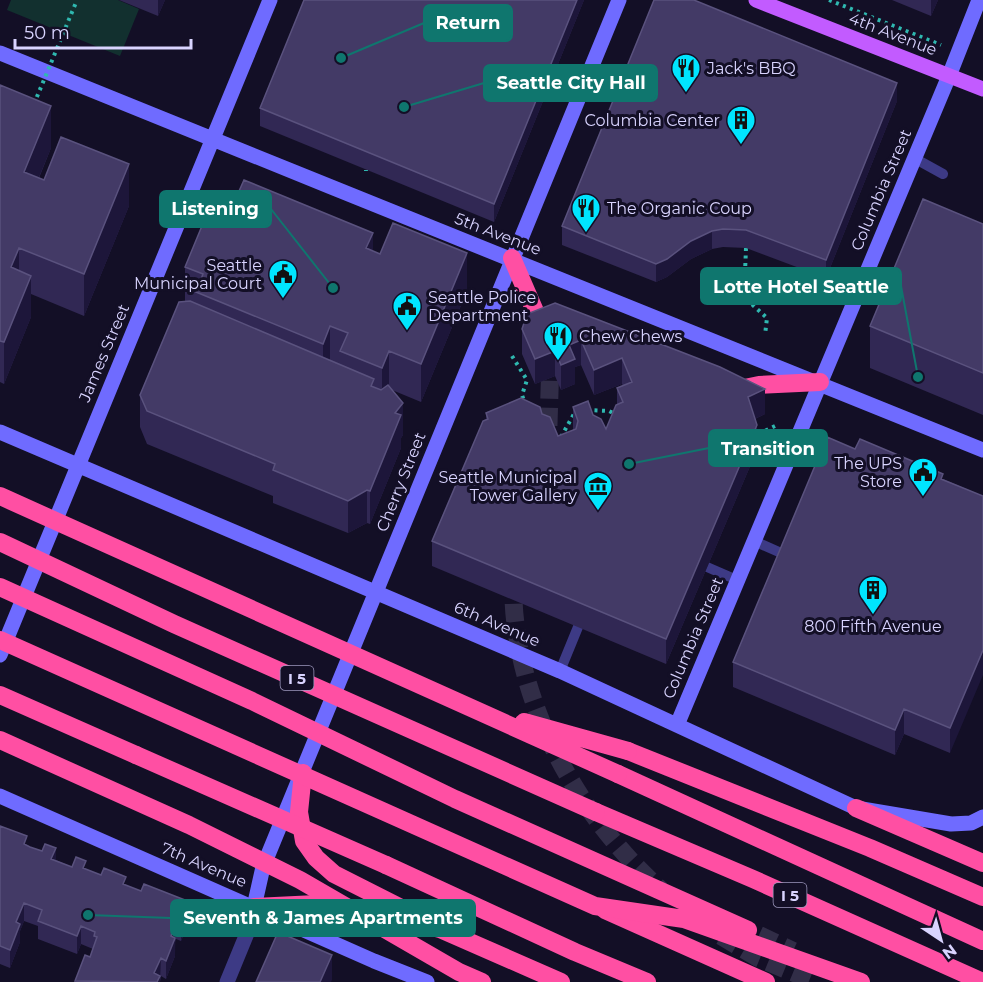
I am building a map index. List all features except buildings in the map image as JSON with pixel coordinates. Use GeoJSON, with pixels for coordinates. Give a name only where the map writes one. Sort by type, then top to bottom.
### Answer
{"type":"FeatureCollection","features":[{"type":"Feature","properties":{"kind":"highway"},"geometry":{"type":"LineString","coordinates":[[512,258],[544,332]]}},
{"type":"Feature","properties":{"kind":"highway"},"geometry":{"type":"LineString","coordinates":[[720,392],[759,385],[820,382]]}},
{"type":"Feature","properties":{"kind":"highway","name":"I 5"},"geometry":{"type":"LineString","coordinates":[[0,496],[983,941]]}},
{"type":"Feature","properties":{"kind":"highway","name":"I 5"},"geometry":{"type":"LineString","coordinates":[[0,542],[174,624],[983,982]]}},
{"type":"Feature","properties":{"kind":"highway"},"geometry":{"type":"LineString","coordinates":[[0,587],[252,701],[466,804],[759,935]]}},
{"type":"Feature","properties":{"kind":"highway"},"geometry":{"type":"LineString","coordinates":[[0,640],[766,982]]}},
{"type":"Feature","properties":{"kind":"highway"},"geometry":{"type":"LineString","coordinates":[[0,695],[647,982]]}},
{"type":"Feature","properties":{"kind":"highway"},"geometry":{"type":"LineString","coordinates":[[465,705],[628,751],[870,848],[983,897]]}},
{"type":"Feature","properties":{"kind":"highway"},"geometry":{"type":"LineString","coordinates":[[0,740],[189,825],[300,880],[459,972],[483,982]]}},
{"type":"Feature","properties":{"kind":"highway"},"geometry":{"type":"LineString","coordinates":[[303,773],[299,812],[304,841],[316,858],[334,874],[440,929],[561,982]]}},
{"type":"Feature","properties":{"kind":"highway"},"geometry":{"type":"LineString","coordinates":[[856,808],[983,863]]}},
{"type":"Feature","properties":{"kind":"highway"},"geometry":{"type":"LineString","coordinates":[[254,906],[327,906],[373,911],[440,929]]}},
{"type":"Feature","properties":{"kind":"highway"},"geometry":{"type":"LineString","coordinates":[[595,906],[684,919],[861,982]]}},
{"type":"Feature","properties":{"kind":"main road","name":"James Street"},"geometry":{"type":"LineString","coordinates":[[0,655],[270,0]]}},
{"type":"Feature","properties":{"kind":"main road","name":"Cherry Street"},"geometry":{"type":"LineString","coordinates":[[254,906],[263,867],[618,0]]}},
{"type":"Feature","properties":{"kind":"main road","name":"Columbia Street"},"geometry":{"type":"LineString","coordinates":[[677,725],[979,0]]}},
{"type":"Feature","properties":{"kind":"main road","name":"4th Avenue"},"geometry":{"type":"LineString","coordinates":[[765,2],[983,89]]}},
{"type":"Feature","properties":{"kind":"main road","name":"5th Avenue"},"geometry":{"type":"LineString","coordinates":[[0,53],[212,140],[820,382],[983,450]]}},
{"type":"Feature","properties":{"kind":"main road","name":"6th Avenue"},"geometry":{"type":"LineString","coordinates":[[0,432],[560,671],[856,808],[951,824],[972,823],[983,818]]}},
{"type":"Feature","properties":{"kind":"main road","name":"7th Avenue"},"geometry":{"type":"LineString","coordinates":[[0,796],[254,906],[374,961],[427,982]]}},
{"type":"Feature","properties":{"kind":"street","name":"Cherry Street"},"geometry":{"type":"LineString","coordinates":[[227,982],[248,931],[254,906]]}},
{"type":"Feature","properties":{"kind":"lane"},"geometry":{"type":"LineString","coordinates":[[914,158],[943,174]]}},
{"type":"Feature","properties":{"kind":"lane"},"geometry":{"type":"LineString","coordinates":[[754,541],[788,556]]}},
{"type":"Feature","properties":{"kind":"lane"},"geometry":{"type":"LineString","coordinates":[[707,567],[737,580]]}},
{"type":"Feature","properties":{"kind":"lane"},"geometry":{"type":"LineString","coordinates":[[560,671],[578,627]]}},
{"type":"Feature","properties":{"kind":"path"},"geometry":{"type":"LineString","coordinates":[[29,114],[77,0]]}},
{"type":"Feature","properties":{"kind":"path"},"geometry":{"type":"LineString","coordinates":[[829,0],[958,52]]}},
{"type":"Feature","properties":{"kind":"path"},"geometry":{"type":"LineString","coordinates":[[746,248],[744,297],[767,318],[765,335]]}},
{"type":"Feature","properties":{"kind":"path"},"geometry":{"type":"LineString","coordinates":[[513,356],[527,380],[517,403]]}},
{"type":"Feature","properties":{"kind":"path"},"geometry":{"type":"LineString","coordinates":[[522,395],[528,414]]}},
{"type":"Feature","properties":{"kind":"path"},"geometry":{"type":"LineString","coordinates":[[561,438],[576,410],[609,411],[620,416]]}},
{"type":"Feature","properties":{"kind":"path"},"geometry":{"type":"LineString","coordinates":[[746,440],[775,426]]}},
{"type":"Feature","properties":{"kind":"path"},"geometry":{"type":"LineString","coordinates":[[554,435],[570,442]]}},
{"type":"Feature","properties":{"kind":"green space"},"geometry":{"type":"Polygon","coordinates":[[[11,0],[118,0],[139,9],[120,56],[7,10],[11,0]]]}},
{"type":"Feature","properties":{"kind":"tunnel"},"geometry":{"type":"LineString","coordinates":[[547,354],[550,376],[548,440]]}},
{"type":"Feature","properties":{"kind":"tunnel"},"geometry":{"type":"LineString","coordinates":[[516,577],[514,601],[518,641],[537,711],[552,744],[569,777],[611,838],[661,890]]}},
{"type":"Feature","properties":{"kind":"tunnel"},"geometry":{"type":"LineString","coordinates":[[759,935],[793,951]]}},
{"type":"Feature","properties":{"kind":"tunnel"},"geometry":{"type":"LineString","coordinates":[[721,936],[758,958],[816,982]]}},
{"type":"Feature","properties":{"kind":"place","name":"Return"},"geometry":{"type":"Point","coordinates":[341,58]}},
{"type":"Feature","properties":{"kind":"place","name":"Jack's BBQ"},"geometry":{"type":"Point","coordinates":[686,94]}},
{"type":"Feature","properties":{"kind":"place","name":"Seattle City Hall"},"geometry":{"type":"Point","coordinates":[404,107]}},
{"type":"Feature","properties":{"kind":"place","name":"Columbia Center"},"geometry":{"type":"Point","coordinates":[741,146]}},
{"type":"Feature","properties":{"kind":"place","name":"The Organic Coup"},"geometry":{"type":"Point","coordinates":[586,234]}},
{"type":"Feature","properties":{"kind":"place","name":"Listening"},"geometry":{"type":"Point","coordinates":[333,288]}},
{"type":"Feature","properties":{"kind":"place","name":"Seattle Municipal Court"},"geometry":{"type":"Point","coordinates":[283,300]}},
{"type":"Feature","properties":{"kind":"place","name":"Seattle Police Department"},"geometry":{"type":"Point","coordinates":[407,332]}},
{"type":"Feature","properties":{"kind":"place","name":"Chew Chews"},"geometry":{"type":"Point","coordinates":[558,362]}},
{"type":"Feature","properties":{"kind":"place","name":"Lotte Hotel Seattle"},"geometry":{"type":"Point","coordinates":[918,377]}},
{"type":"Feature","properties":{"kind":"place","name":"Transition"},"geometry":{"type":"Point","coordinates":[629,464]}},
{"type":"Feature","properties":{"kind":"place","name":"The UPS Store"},"geometry":{"type":"Point","coordinates":[923,498]}},
{"type":"Feature","properties":{"kind":"place","name":"Seattle Municipal Tower Gallery"},"geometry":{"type":"Point","coordinates":[598,512]}},
{"type":"Feature","properties":{"kind":"place","name":"800 Fifth Avenue"},"geometry":{"type":"Point","coordinates":[873,616]}},
{"type":"Feature","properties":{"kind":"place","name":"Seventh & James Apartments"},"geometry":{"type":"Point","coordinates":[88,915]}}]}
